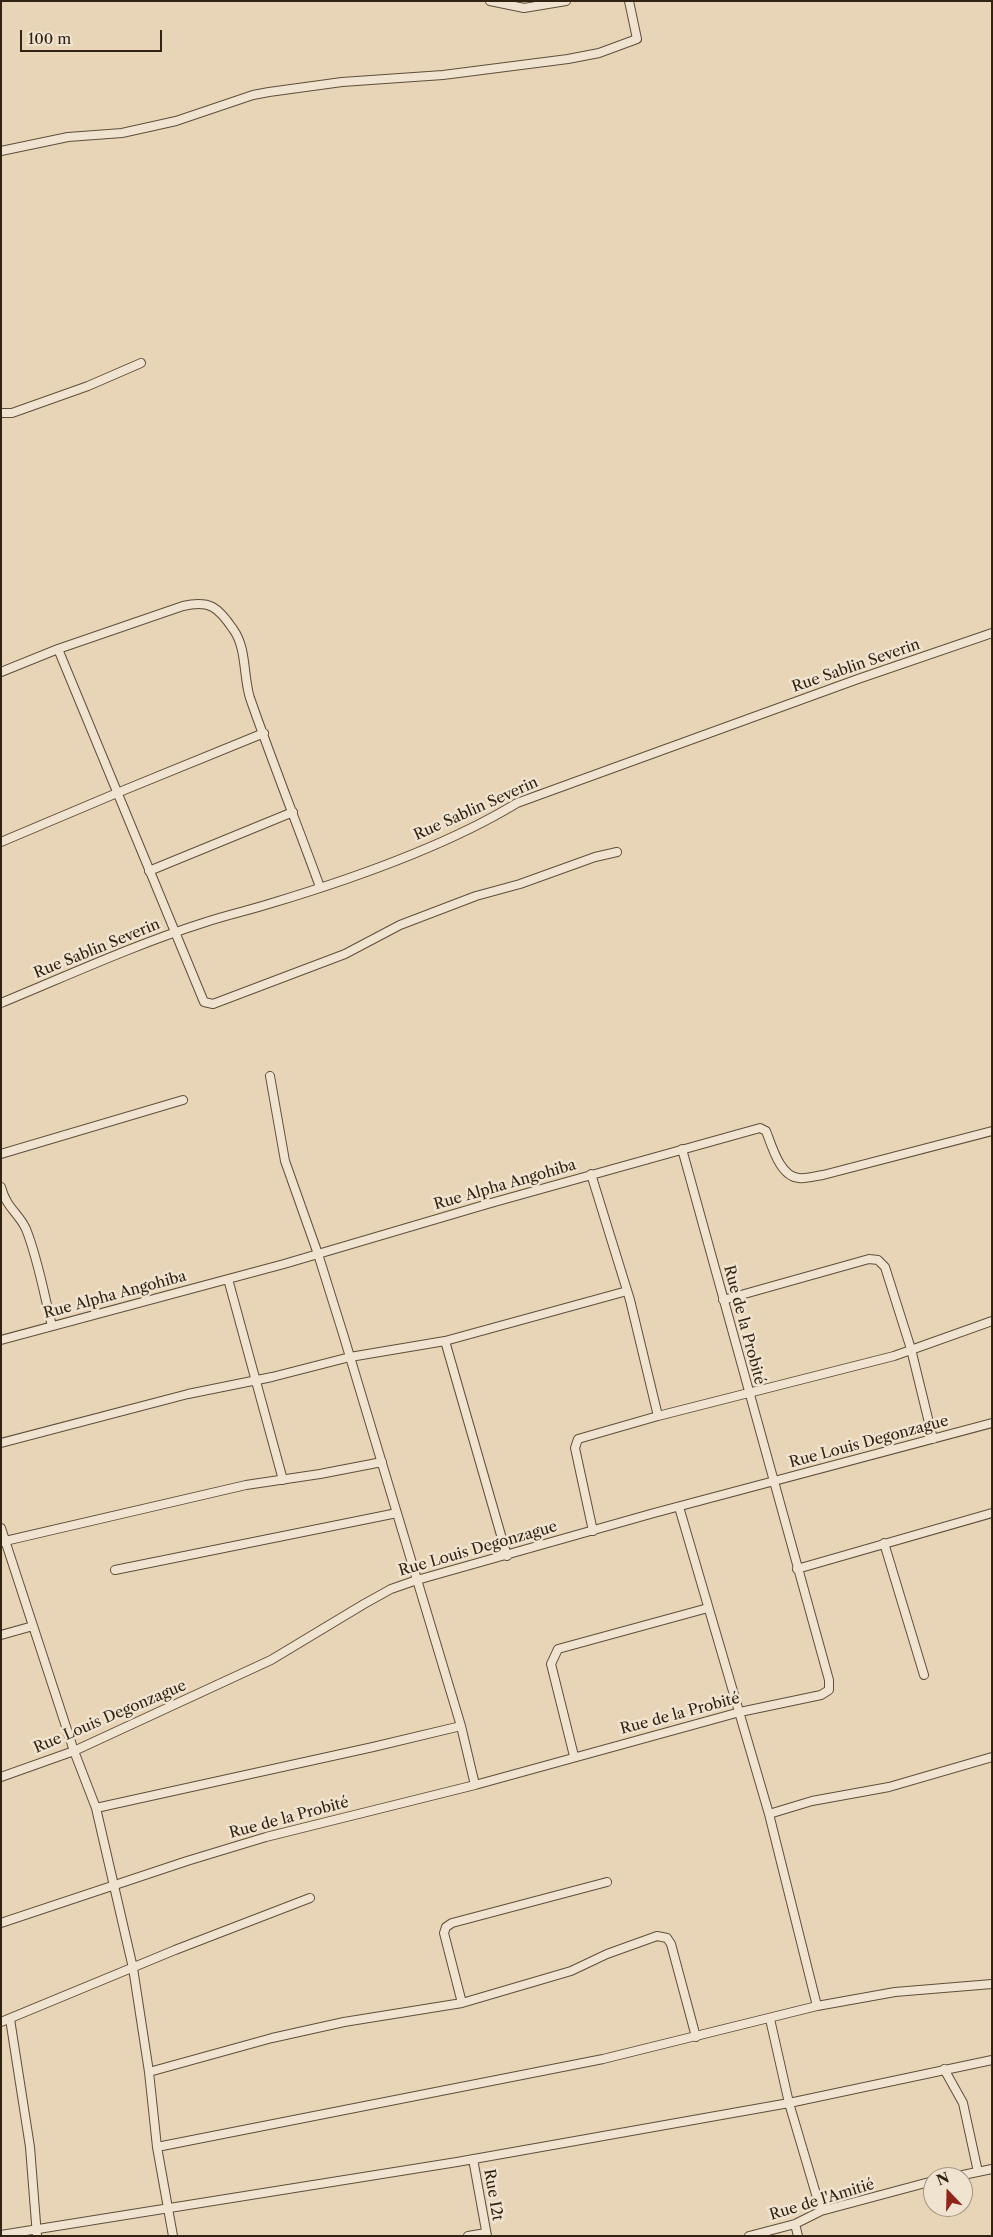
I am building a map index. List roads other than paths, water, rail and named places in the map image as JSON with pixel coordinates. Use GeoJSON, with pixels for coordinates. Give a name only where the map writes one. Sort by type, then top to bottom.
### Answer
{"type":"FeatureCollection","features":[{"type":"Feature","properties":{"kind":"street"},"geometry":{"type":"LineString","coordinates":[[490,1],[524,8],[566,1]]}},
{"type":"Feature","properties":{"kind":"street"},"geometry":{"type":"LineString","coordinates":[[1,151],[68,137],[122,132],[176,121],[252,95],[269,92],[342,82],[443,75],[568,59],[599,53],[637,39],[629,1]]}},
{"type":"Feature","properties":{"kind":"street"},"geometry":{"type":"LineString","coordinates":[[1,413],[12,413],[88,386],[141,363]]}},
{"type":"Feature","properties":{"kind":"street"},"geometry":{"type":"LineString","coordinates":[[1,672],[58,649],[184,606],[203,603],[211,605],[220,612],[235,630],[239,641],[250,697],[320,887]]}},
{"type":"Feature","properties":{"kind":"street","name":"Rue Sablin Severin"},"geometry":{"type":"LineString","coordinates":[[1,1003],[174,933],[381,866],[485,823],[517,803],[858,679],[992,633]]}},
{"type":"Feature","properties":{"kind":"street"},"geometry":{"type":"LineString","coordinates":[[58,649],[204,1002],[213,1004],[345,954],[400,925],[476,896],[520,884],[596,857],[618,852]]}},
{"type":"Feature","properties":{"kind":"street"},"geometry":{"type":"LineString","coordinates":[[1,842],[117,792],[264,733]]}},
{"type":"Feature","properties":{"kind":"street"},"geometry":{"type":"LineString","coordinates":[[149,872],[293,812]]}},
{"type":"Feature","properties":{"kind":"street"},"geometry":{"type":"LineString","coordinates":[[270,1076],[285,1161],[318,1254],[382,1462],[461,1726],[475,1785]]}},
{"type":"Feature","properties":{"kind":"street"},"geometry":{"type":"LineString","coordinates":[[1,1154],[184,1100]]}},
{"type":"Feature","properties":{"kind":"street","name":"Rue Alpha Angohiba"},"geometry":{"type":"LineString","coordinates":[[1,1340],[318,1254],[591,1174],[760,1128],[766,1131],[787,1173],[797,1178],[823,1175],[992,1131]]}},
{"type":"Feature","properties":{"kind":"street","name":"Rue de la Probité"},"geometry":{"type":"LineString","coordinates":[[1,1923],[114,1885],[266,1838],[475,1785],[574,1756],[740,1712],[821,1695],[829,1690],[829,1680],[682,1149]]}},
{"type":"Feature","properties":{"kind":"street"},"geometry":{"type":"LineString","coordinates":[[591,1174],[627,1291],[658,1416]]}},
{"type":"Feature","properties":{"kind":"street"},"geometry":{"type":"LineString","coordinates":[[1,1187],[8,1206],[25,1228],[52,1326]]}},
{"type":"Feature","properties":{"kind":"street"},"geometry":{"type":"LineString","coordinates":[[723,1300],[869,1258],[878,1260],[885,1267],[911,1349],[933,1439]]}},
{"type":"Feature","properties":{"kind":"street"},"geometry":{"type":"LineString","coordinates":[[228,1279],[283,1480]]}},
{"type":"Feature","properties":{"kind":"street"},"geometry":{"type":"LineString","coordinates":[[1,1443],[188,1394],[254,1379],[272,1377],[350,1357],[445,1340],[627,1291]]}},
{"type":"Feature","properties":{"kind":"street"},"geometry":{"type":"LineString","coordinates":[[593,1531],[575,1448],[578,1439],[658,1416],[894,1356],[992,1321]]}},
{"type":"Feature","properties":{"kind":"street"},"geometry":{"type":"LineString","coordinates":[[445,1340],[507,1556]]}},
{"type":"Feature","properties":{"kind":"street","name":"Rue Louis Degonzague"},"geometry":{"type":"LineString","coordinates":[[1,1777],[74,1751],[277,1657],[391,1589],[417,1580],[679,1507],[992,1423]]}},
{"type":"Feature","properties":{"kind":"street"},"geometry":{"type":"LineString","coordinates":[[3,1542],[246,1485],[382,1462]]}},
{"type":"Feature","properties":{"kind":"street"},"geometry":{"type":"LineString","coordinates":[[679,1507],[769,1814],[818,2006]]}},
{"type":"Feature","properties":{"kind":"street"},"geometry":{"type":"LineString","coordinates":[[115,1570],[397,1513]]}},
{"type":"Feature","properties":{"kind":"street"},"geometry":{"type":"LineString","coordinates":[[797,1568],[992,1513]]}},
{"type":"Feature","properties":{"kind":"street"},"geometry":{"type":"LineString","coordinates":[[1,1528],[3,1542],[74,1751],[96,1808],[133,1968],[158,2147],[173,2236]]}},
{"type":"Feature","properties":{"kind":"street"},"geometry":{"type":"LineString","coordinates":[[884,1544],[924,1675]]}},
{"type":"Feature","properties":{"kind":"street"},"geometry":{"type":"LineString","coordinates":[[574,1756],[551,1664],[558,1649],[708,1608]]}},
{"type":"Feature","properties":{"kind":"street"},"geometry":{"type":"LineString","coordinates":[[1,1635],[33,1626]]}},
{"type":"Feature","properties":{"kind":"street"},"geometry":{"type":"LineString","coordinates":[[96,1808],[461,1726]]}},
{"type":"Feature","properties":{"kind":"street"},"geometry":{"type":"LineString","coordinates":[[769,1814],[812,1801],[889,1787],[992,1757]]}},
{"type":"Feature","properties":{"kind":"street"},"geometry":{"type":"LineString","coordinates":[[462,2003],[444,1933],[446,1927],[452,1923],[607,1882]]}},
{"type":"Feature","properties":{"kind":"street"},"geometry":{"type":"LineString","coordinates":[[1,2022],[310,1898]]}},
{"type":"Feature","properties":{"kind":"street"},"geometry":{"type":"LineString","coordinates":[[149,2072],[272,2038],[344,2022],[462,2003],[571,1970],[606,1954],[656,1936],[667,1938],[671,1944],[696,2037]]}},
{"type":"Feature","properties":{"kind":"street"},"geometry":{"type":"LineString","coordinates":[[158,2147],[603,2060],[818,2006],[895,1992],[992,1984]]}},
{"type":"Feature","properties":{"kind":"street"},"geometry":{"type":"LineString","coordinates":[[10,2019],[30,2147],[36,2233]]}},
{"type":"Feature","properties":{"kind":"street"},"geometry":{"type":"LineString","coordinates":[[770,2019],[789,2102],[821,2212]]}},
{"type":"Feature","properties":{"kind":"street"},"geometry":{"type":"LineString","coordinates":[[1,2235],[36,2233],[473,2158],[789,2102],[992,2060]]}},
{"type":"Feature","properties":{"kind":"street"},"geometry":{"type":"LineString","coordinates":[[944,2069],[964,2103],[978,2172]]}},
{"type":"Feature","properties":{"kind":"street","name":"Rue I2t"},"geometry":{"type":"LineString","coordinates":[[473,2158],[487,2234]]}},
{"type":"Feature","properties":{"kind":"street"},"geometry":{"type":"LineString","coordinates":[[973,2173],[992,2169]]}},
{"type":"Feature","properties":{"kind":"street","name":"Rue de l'Amitié"},"geometry":{"type":"LineString","coordinates":[[749,2236],[795,2224],[821,2212],[923,2184]]}},
{"type":"Feature","properties":{"kind":"street"},"geometry":{"type":"LineString","coordinates":[[795,2224],[798,2236]]}},
{"type":"Feature","properties":{"kind":"street"},"geometry":{"type":"LineString","coordinates":[[468,2236],[487,2234]]}}]}
